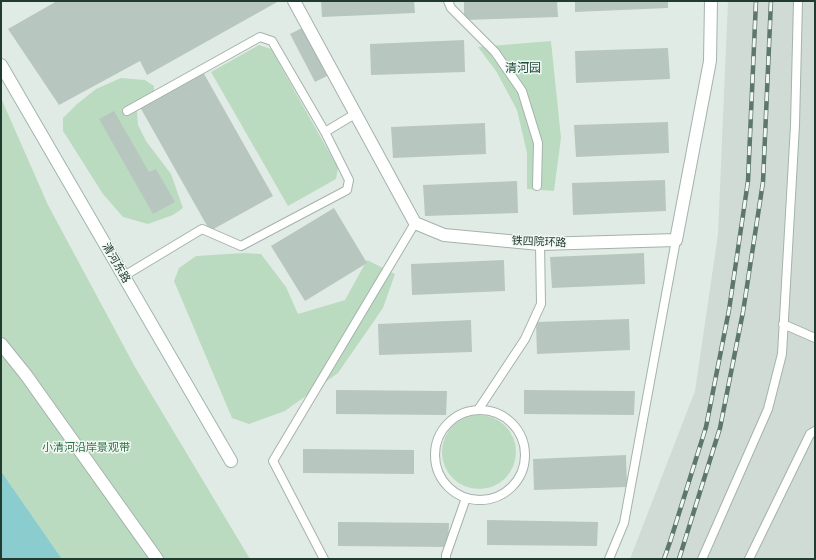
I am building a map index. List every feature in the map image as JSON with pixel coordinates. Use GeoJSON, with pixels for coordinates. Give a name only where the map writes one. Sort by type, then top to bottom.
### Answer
{"type":"FeatureCollection","features":[{"type":"Feature","properties":{"kind":"street"},"geometry":{"type":"LineString","coordinates":[[294,1],[415,223]]}},
{"type":"Feature","properties":{"kind":"street"},"geometry":{"type":"LineString","coordinates":[[676,240],[710,61],[711,1]]}},
{"type":"Feature","properties":{"kind":"street","name":"清河东路"},"geometry":{"type":"LineString","coordinates":[[1,65],[231,461]]}},
{"type":"Feature","properties":{"kind":"street","name":"铁四院环路"},"geometry":{"type":"LineString","coordinates":[[415,223],[444,235],[540,244],[676,240]]}},
{"type":"Feature","properties":{"kind":"street"},"geometry":{"type":"LineString","coordinates":[[1,344],[26,375],[158,559]]}},
{"type":"Feature","properties":{"kind":"lane"},"geometry":{"type":"LineString","coordinates":[[448,1],[451,8],[495,52],[522,91],[538,143],[537,186]]}},
{"type":"Feature","properties":{"kind":"lane"},"geometry":{"type":"LineString","coordinates":[[702,559],[768,409],[782,354],[795,125],[798,1]]}},
{"type":"Feature","properties":{"kind":"lane"},"geometry":{"type":"LineString","coordinates":[[124,276],[202,230],[242,246],[347,190],[349,180],[325,132],[272,41],[260,37],[127,111]]}},
{"type":"Feature","properties":{"kind":"lane"},"geometry":{"type":"LineString","coordinates":[[325,132],[355,114]]}},
{"type":"Feature","properties":{"kind":"lane"},"geometry":{"type":"LineString","coordinates":[[324,559],[273,461],[415,223]]}},
{"type":"Feature","properties":{"kind":"lane"},"geometry":{"type":"LineString","coordinates":[[609,559],[624,523],[676,240]]}},
{"type":"Feature","properties":{"kind":"lane"},"geometry":{"type":"LineString","coordinates":[[478,410],[525,339],[541,304],[540,244]]}},
{"type":"Feature","properties":{"kind":"lane"},"geometry":{"type":"LineString","coordinates":[[783,324],[815,338]]}},
{"type":"Feature","properties":{"kind":"lane"},"geometry":{"type":"LineString","coordinates":[[478,410],[492,411],[505,417],[516,427],[523,439],[526,453],[524,467],[518,480],[508,490],[496,498],[482,500],[466,498],[452,491],[441,479],[435,465],[435,449],[440,434],[449,421],[463,413],[478,410]]}},
{"type":"Feature","properties":{"kind":"lane"},"geometry":{"type":"LineString","coordinates":[[749,559],[810,434],[815,431]]}},
{"type":"Feature","properties":{"kind":"lane"},"geometry":{"type":"LineString","coordinates":[[446,559],[446,555],[466,498]]}},
{"type":"Feature","properties":{"kind":"shaded area"},"geometry":{"type":"Polygon","coordinates":[[[728,1],[815,1],[815,559],[630,559],[695,391],[718,234],[728,1]]]}},
{"type":"Feature","properties":{"kind":"green space"},"geometry":{"type":"Polygon","coordinates":[[[551,41],[561,138],[554,191],[527,189],[527,153],[517,110],[496,71],[478,47],[551,41]]]}},
{"type":"Feature","properties":{"kind":"green space"},"geometry":{"type":"Polygon","coordinates":[[[259,45],[271,49],[338,168],[336,179],[288,206],[211,72],[259,45]]]}},
{"type":"Feature","properties":{"kind":"green space"},"geometry":{"type":"Polygon","coordinates":[[[121,78],[145,80],[154,86],[154,93],[141,100],[137,112],[138,125],[146,141],[171,174],[183,208],[173,215],[148,224],[123,217],[103,194],[63,131],[63,118],[77,104],[96,89],[121,78]]]}},
{"type":"Feature","properties":{"kind":"green space","name":"小清河沿岸景观带"},"geometry":{"type":"Polygon","coordinates":[[[1,98],[48,205],[135,367],[250,559],[62,559],[1,471],[1,98]]]}},
{"type":"Feature","properties":{"kind":"green space"},"geometry":{"type":"Polygon","coordinates":[[[244,253],[261,254],[286,287],[298,314],[345,300],[367,260],[395,274],[383,308],[338,373],[285,411],[249,424],[232,418],[174,281],[179,268],[196,256],[244,253]]]}},
{"type":"Feature","properties":{"kind":"green space"},"geometry":{"type":"Polygon","coordinates":[[[479,415],[493,418],[505,426],[513,438],[516,452],[513,466],[505,478],[493,486],[479,489],[465,486],[453,478],[445,466],[442,452],[445,438],[453,426],[465,418],[479,415]]]}},
{"type":"Feature","properties":{"kind":"water"},"geometry":{"type":"Polygon","coordinates":[[[1,471],[62,559],[1,559],[1,471]]]}},
{"type":"Feature","properties":{"kind":"building"},"geometry":{"type":"Polygon","coordinates":[[[57,1],[279,1],[147,75],[140,61],[59,105],[8,29],[57,1]]]}},
{"type":"Feature","properties":{"kind":"building"},"geometry":{"type":"Polygon","coordinates":[[[321,1],[414,1],[415,13],[322,17],[321,1]]]}},
{"type":"Feature","properties":{"kind":"building"},"geometry":{"type":"Polygon","coordinates":[[[464,1],[557,1],[558,17],[464,20],[464,1]]]}},
{"type":"Feature","properties":{"kind":"building"},"geometry":{"type":"Polygon","coordinates":[[[575,1],[668,1],[668,8],[575,12],[575,1]]]}},
{"type":"Feature","properties":{"kind":"building"},"geometry":{"type":"Polygon","coordinates":[[[302,28],[327,76],[315,82],[290,34],[302,28]]]}},
{"type":"Feature","properties":{"kind":"building"},"geometry":{"type":"Polygon","coordinates":[[[464,40],[465,72],[371,75],[370,44],[464,40]]]}},
{"type":"Feature","properties":{"kind":"building"},"geometry":{"type":"Polygon","coordinates":[[[668,48],[670,79],[576,83],[575,51],[668,48]]]}},
{"type":"Feature","properties":{"kind":"building"},"geometry":{"type":"Polygon","coordinates":[[[203,72],[273,196],[210,231],[140,107],[203,72]]]}},
{"type":"Feature","properties":{"kind":"building"},"geometry":{"type":"Polygon","coordinates":[[[114,111],[149,172],[156,169],[175,202],[153,214],[99,119],[114,111]]]}},
{"type":"Feature","properties":{"kind":"building"},"geometry":{"type":"Polygon","coordinates":[[[668,122],[669,153],[576,157],[574,125],[668,122]]]}},
{"type":"Feature","properties":{"kind":"building"},"geometry":{"type":"Polygon","coordinates":[[[485,123],[486,154],[393,158],[391,127],[485,123]]]}},
{"type":"Feature","properties":{"kind":"building"},"geometry":{"type":"Polygon","coordinates":[[[665,180],[666,211],[573,215],[572,183],[665,180]]]}},
{"type":"Feature","properties":{"kind":"building"},"geometry":{"type":"Polygon","coordinates":[[[517,181],[518,213],[425,216],[423,185],[517,181]]]}},
{"type":"Feature","properties":{"kind":"building"},"geometry":{"type":"Polygon","coordinates":[[[334,208],[367,263],[305,301],[271,246],[334,208]]]}},
{"type":"Feature","properties":{"kind":"building"},"geometry":{"type":"Polygon","coordinates":[[[644,253],[645,284],[552,288],[550,257],[644,253]]]}},
{"type":"Feature","properties":{"kind":"building"},"geometry":{"type":"Polygon","coordinates":[[[504,260],[505,291],[412,295],[411,264],[504,260]]]}},
{"type":"Feature","properties":{"kind":"building"},"geometry":{"type":"Polygon","coordinates":[[[629,319],[630,350],[537,354],[536,322],[629,319]]]}},
{"type":"Feature","properties":{"kind":"building"},"geometry":{"type":"Polygon","coordinates":[[[471,320],[472,352],[379,355],[378,324],[471,320]]]}},
{"type":"Feature","properties":{"kind":"building"},"geometry":{"type":"Polygon","coordinates":[[[336,390],[447,391],[446,415],[336,414],[336,390]]]}},
{"type":"Feature","properties":{"kind":"building"},"geometry":{"type":"Polygon","coordinates":[[[524,390],[635,391],[634,415],[524,414],[524,390]]]}},
{"type":"Feature","properties":{"kind":"building"},"geometry":{"type":"Polygon","coordinates":[[[303,449],[414,450],[414,474],[303,473],[303,449]]]}},
{"type":"Feature","properties":{"kind":"building"},"geometry":{"type":"Polygon","coordinates":[[[626,455],[627,487],[534,490],[533,459],[626,455]]]}},
{"type":"Feature","properties":{"kind":"building"},"geometry":{"type":"Polygon","coordinates":[[[487,520],[598,522],[597,546],[487,545],[487,520]]]}},
{"type":"Feature","properties":{"kind":"building"},"geometry":{"type":"Polygon","coordinates":[[[338,522],[449,523],[448,547],[338,546],[338,522]]]}},
{"type":"Feature","properties":{"kind":"railway"},"geometry":{"type":"LineString","coordinates":[[664,559],[706,427],[729,310],[748,181],[756,1]]}},
{"type":"Feature","properties":{"kind":"railway"},"geometry":{"type":"LineString","coordinates":[[679,559],[720,428],[743,312],[763,182],[771,1]]}},
{"type":"Feature","properties":{"kind":"district","name":"清河园"},"geometry":{"type":"Point","coordinates":[523,68]}}]}
